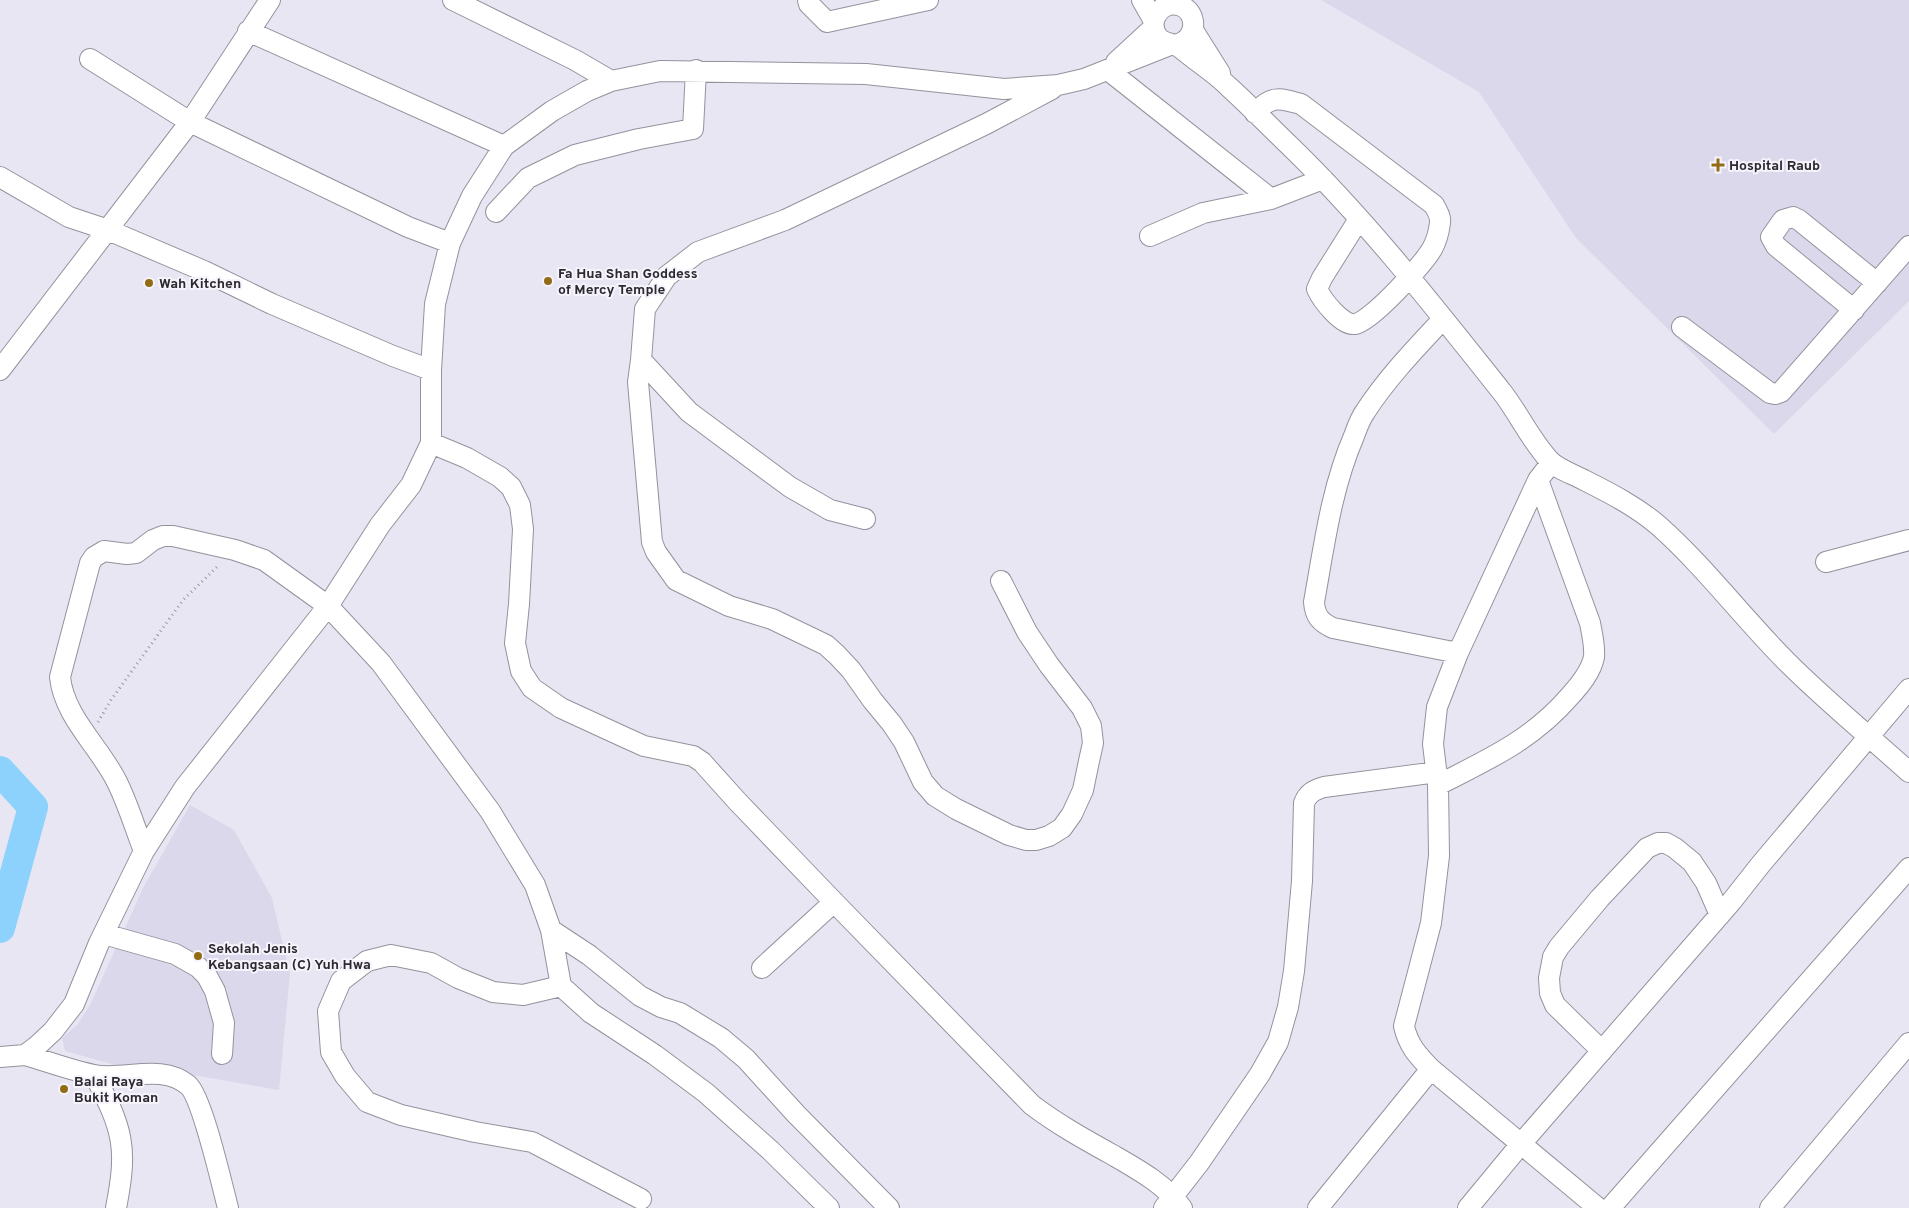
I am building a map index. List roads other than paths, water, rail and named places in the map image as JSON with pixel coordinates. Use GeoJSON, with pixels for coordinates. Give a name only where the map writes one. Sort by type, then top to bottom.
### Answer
{"type":"FeatureCollection","features":[{"type":"Feature","properties":{"kind":"street"},"geometry":{"type":"LineString","coordinates":[[0,370],[190,122],[270,0]]}},
{"type":"Feature","properties":{"kind":"street"},"geometry":{"type":"LineString","coordinates":[[453,0],[575,60],[611,80]]}},
{"type":"Feature","properties":{"kind":"street"},"geometry":{"type":"LineString","coordinates":[[808,0],[827,22],[928,0]]}},
{"type":"Feature","properties":{"kind":"street"},"geometry":{"type":"LineString","coordinates":[[1142,0],[1164,10],[1185,8],[1192,18],[1193,27],[1228,85]]}},
{"type":"Feature","properties":{"kind":"street"},"geometry":{"type":"LineString","coordinates":[[25,1054],[54,1031],[74,1004],[104,934],[144,851],[185,787],[328,606],[380,525],[411,484],[431,443],[431,370],[434,304],[450,243],[472,196],[504,146],[552,111],[586,91],[611,80],[660,71],[696,70],[866,74],[1004,89],[1058,85],[1084,79],[1186,40],[1193,27],[1199,0]]}},
{"type":"Feature","properties":{"kind":"street"},"geometry":{"type":"LineString","coordinates":[[1164,10],[1160,40],[1173,45],[1228,85],[1323,179],[1410,277],[1505,396],[1551,463],[1611,494],[1656,524],[1692,557],[1789,664],[1909,772]]}},
{"type":"Feature","properties":{"kind":"street"},"geometry":{"type":"LineString","coordinates":[[1108,70],[1164,10]]}},
{"type":"Feature","properties":{"kind":"street"},"geometry":{"type":"LineString","coordinates":[[248,31],[504,146]]}},
{"type":"Feature","properties":{"kind":"street"},"geometry":{"type":"LineString","coordinates":[[90,59],[190,122],[408,227],[450,243]]}},
{"type":"Feature","properties":{"kind":"street"},"geometry":{"type":"LineString","coordinates":[[496,212],[528,178],[575,155],[638,139],[693,129],[696,70]]}},
{"type":"Feature","properties":{"kind":"street"},"geometry":{"type":"LineString","coordinates":[[1108,70],[1271,199]]}},
{"type":"Feature","properties":{"kind":"street"},"geometry":{"type":"LineString","coordinates":[[1001,581],[1027,632],[1049,665],[1082,708],[1091,726],[1093,743],[1082,790],[1072,814],[1062,828],[1049,836],[1036,840],[1026,840],[1009,835],[956,809],[936,796],[923,782],[904,742],[892,724],[851,670],[826,645],[772,619],[729,606],[676,580],[656,552],[652,542],[638,382],[645,309],[667,276],[698,252],[785,220],[986,124],[1058,85]]}},
{"type":"Feature","properties":{"kind":"street"},"geometry":{"type":"LineString","coordinates":[[1255,113],[1268,101],[1283,99],[1301,104],[1434,206],[1440,216],[1438,234],[1432,249],[1410,277],[1366,321],[1354,324],[1344,322],[1321,298],[1318,289],[1322,278],[1359,219]]}},
{"type":"Feature","properties":{"kind":"street"},"geometry":{"type":"LineString","coordinates":[[0,177],[69,217],[108,230],[204,271],[272,304],[393,356],[431,370]]}},
{"type":"Feature","properties":{"kind":"street"},"geometry":{"type":"LineString","coordinates":[[1150,236],[1203,213],[1271,199],[1323,179]]}},
{"type":"Feature","properties":{"kind":"street"},"geometry":{"type":"LineString","coordinates":[[1854,310],[1776,246],[1772,237],[1783,220],[1793,218],[1799,220],[1877,284]]}},
{"type":"Feature","properties":{"kind":"street"},"geometry":{"type":"LineString","coordinates":[[1682,326],[1770,393],[1781,392],[1909,246]]}},
{"type":"Feature","properties":{"kind":"street"},"geometry":{"type":"LineString","coordinates":[[1443,319],[1389,377],[1364,414],[1345,456],[1335,490],[1314,602],[1317,617],[1320,621],[1333,628],[1458,653]]}},
{"type":"Feature","properties":{"kind":"street"},"geometry":{"type":"LineString","coordinates":[[641,360],[689,412],[790,487],[830,510],[865,519]]}},
{"type":"Feature","properties":{"kind":"street"},"geometry":{"type":"LineString","coordinates":[[431,443],[468,458],[500,477],[511,487],[520,505],[523,529],[515,644],[521,670],[532,688],[561,708],[624,738],[644,746],[693,756],[702,762],[834,902],[1032,1105],[1050,1119],[1142,1171],[1174,1204],[1260,1074],[1278,1042],[1288,1007],[1294,971],[1302,881],[1304,803],[1306,797],[1316,789],[1324,787],[1438,779],[1512,747],[1535,731],[1558,711],[1589,672],[1594,658],[1594,644],[1590,623],[1538,480]]}},
{"type":"Feature","properties":{"kind":"street"},"geometry":{"type":"LineString","coordinates":[[1551,463],[1538,480],[1458,653],[1437,707],[1433,744],[1438,779],[1439,856],[1431,924],[1404,1026],[1406,1038],[1416,1055],[1598,1208]]}},
{"type":"Feature","properties":{"kind":"street"},"geometry":{"type":"LineString","coordinates":[[144,851],[117,782],[67,705],[61,689],[60,677],[90,564],[94,557],[104,551],[127,554],[136,553],[163,536],[174,536],[235,550],[264,560],[328,606],[381,663],[490,811],[535,885],[551,930],[561,986],[591,1014],[655,1055],[706,1093],[770,1150],[829,1208]]}},
{"type":"Feature","properties":{"kind":"street"},"geometry":{"type":"LineString","coordinates":[[1826,562],[1909,540]]}},
{"type":"Feature","properties":{"kind":"street"},"geometry":{"type":"LineString","coordinates":[[1468,1208],[1520,1144],[1720,915],[1909,689]]}},
{"type":"Feature","properties":{"kind":"street"},"geometry":{"type":"LineString","coordinates":[[1602,1051],[1555,1005],[1550,993],[1549,978],[1553,957],[1559,947],[1600,898],[1647,848],[1658,843],[1666,843],[1692,862],[1706,883],[1720,915]]}},
{"type":"Feature","properties":{"kind":"street"},"geometry":{"type":"LineString","coordinates":[[1610,1208],[1909,868]]}},
{"type":"Feature","properties":{"kind":"street"},"geometry":{"type":"LineString","coordinates":[[762,968],[834,902]]}},
{"type":"Feature","properties":{"kind":"street"},"geometry":{"type":"LineString","coordinates":[[551,930],[589,955],[640,996],[680,1014],[721,1038],[746,1059],[796,1114],[889,1208]]}},
{"type":"Feature","properties":{"kind":"street"},"geometry":{"type":"LineString","coordinates":[[104,934],[175,954],[198,966],[207,976],[215,991],[224,1023],[222,1054]]}},
{"type":"Feature","properties":{"kind":"street"},"geometry":{"type":"LineString","coordinates":[[561,986],[523,995],[493,992],[458,978],[431,963],[391,955],[367,961],[341,981],[328,1011],[331,1052],[345,1076],[367,1102],[402,1115],[475,1132],[532,1142],[642,1199]]}},
{"type":"Feature","properties":{"kind":"street"},"geometry":{"type":"LineString","coordinates":[[1770,1208],[1909,1042]]}},
{"type":"Feature","properties":{"kind":"street"},"geometry":{"type":"LineString","coordinates":[[0,1056],[25,1054],[95,1076],[156,1074],[168,1076],[188,1086],[195,1096],[203,1116],[228,1208]]}},
{"type":"Feature","properties":{"kind":"street"},"geometry":{"type":"LineString","coordinates":[[1318,1208],[1431,1069]]}},
{"type":"Feature","properties":{"kind":"street"},"geometry":{"type":"LineString","coordinates":[[95,1076],[112,1107],[119,1127],[123,1150],[116,1208]]}},
{"type":"Feature","properties":{"kind":"waterway"},"geometry":{"type":"LineString","coordinates":[[0,771],[33,807],[0,928]]}},
{"type":"Feature","properties":{"kind":"place","name":"Hospital Raub"},"geometry":{"type":"Point","coordinates":[1718,165]}},
{"type":"Feature","properties":{"kind":"place","name":"Fa Hua Shan Goddess of Mercy Temple"},"geometry":{"type":"Point","coordinates":[548,281]}},
{"type":"Feature","properties":{"kind":"place","name":"Wah Kitchen"},"geometry":{"type":"Point","coordinates":[149,283]}},
{"type":"Feature","properties":{"kind":"place","name":"Sekolah Jenis Kebangsaan (C) Yuh Hwa"},"geometry":{"type":"Point","coordinates":[198,956]}},
{"type":"Feature","properties":{"kind":"place","name":"Balai Raya Bukit Koman"},"geometry":{"type":"Point","coordinates":[64,1089]}}]}
